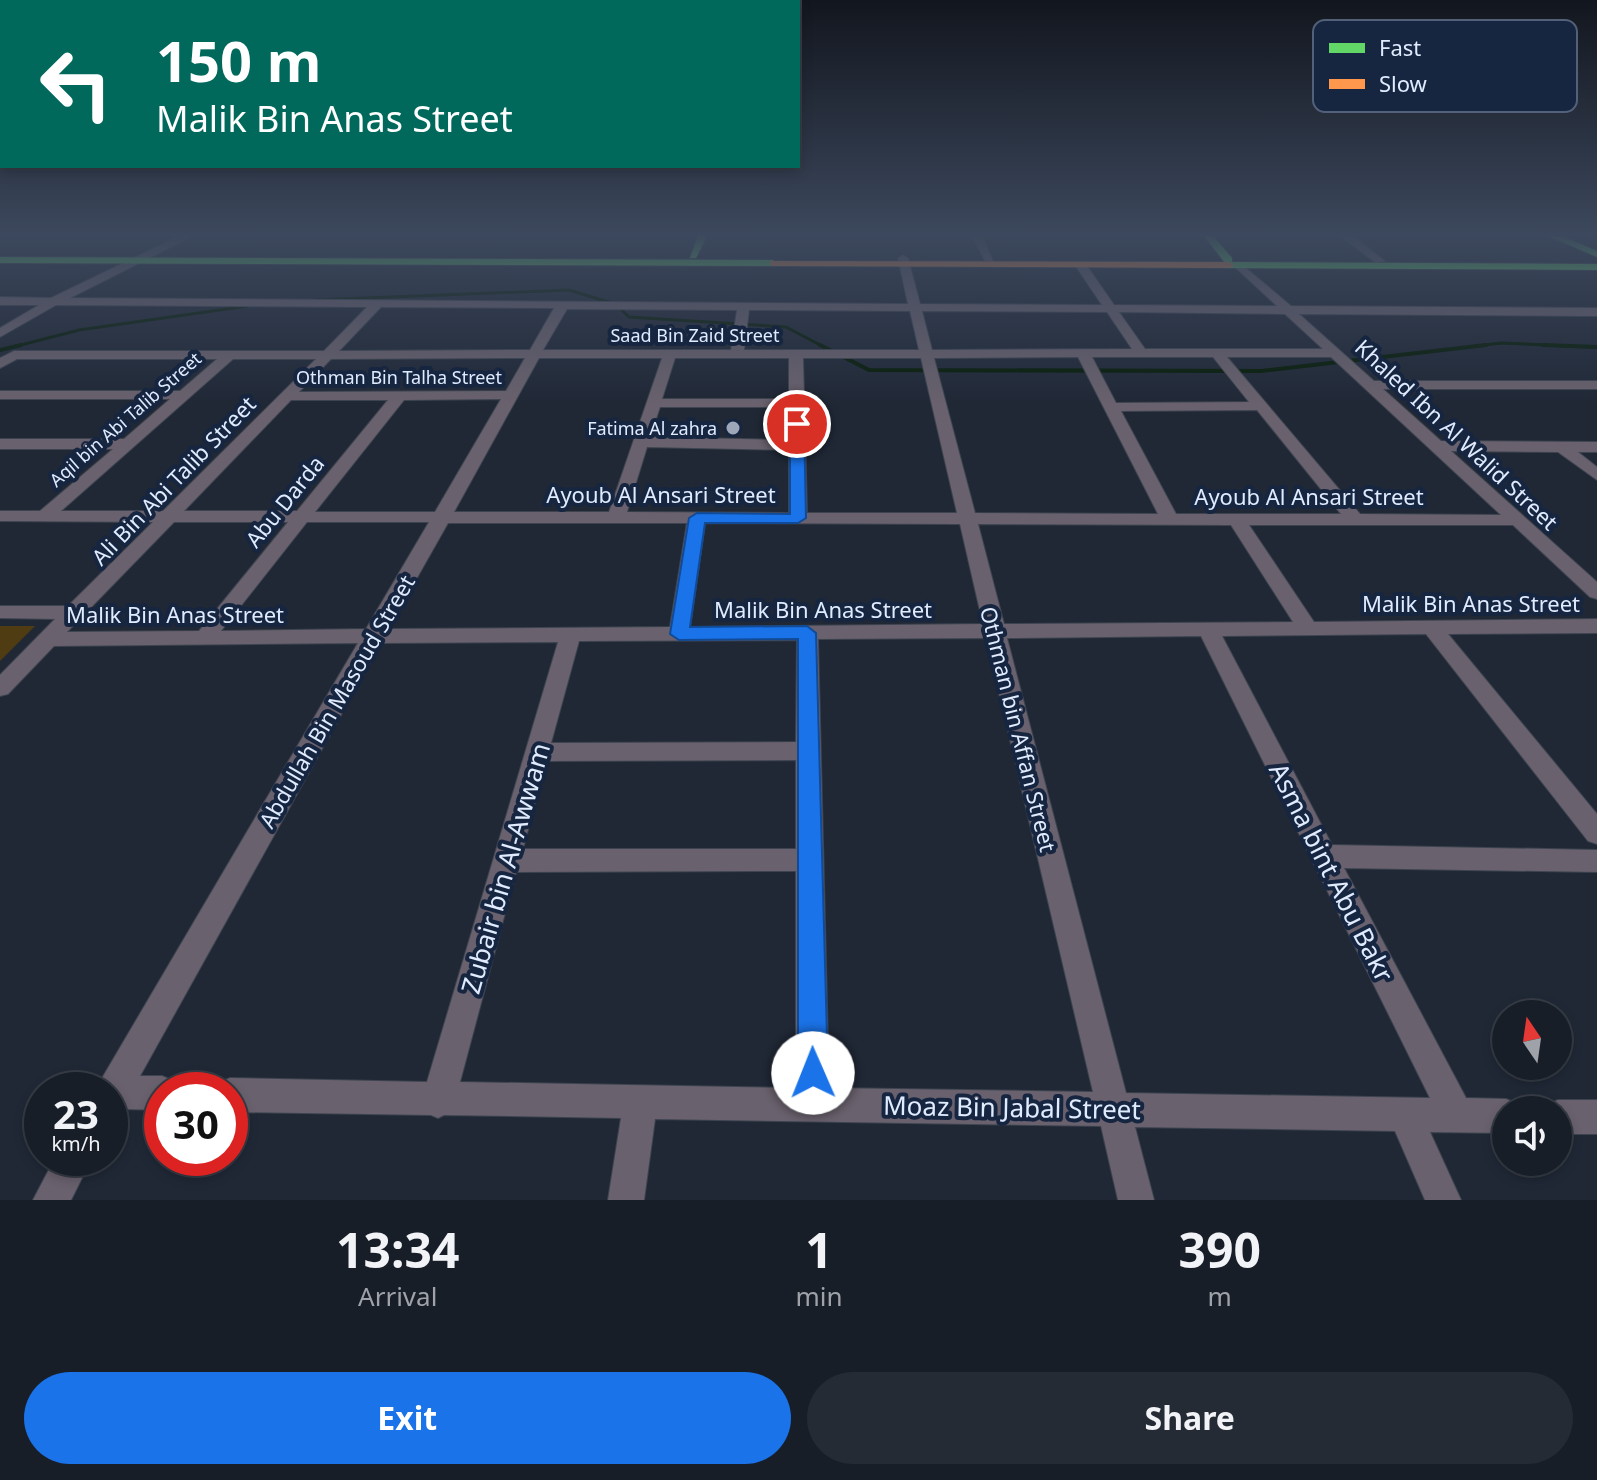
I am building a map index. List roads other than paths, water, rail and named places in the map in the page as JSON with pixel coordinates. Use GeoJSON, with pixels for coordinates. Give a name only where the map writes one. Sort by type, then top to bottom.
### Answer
{"type":"FeatureCollection","features":[{"type":"Feature","properties":{"kind":"street"},"geometry":{"type":"LineString","coordinates":[[0,333],[73,292]]}},
{"type":"Feature","properties":{"kind":"street","name":"Othman bin Affan Street"},"geometry":{"type":"LineString","coordinates":[[912,292],[1136,1200]]}},
{"type":"Feature","properties":{"kind":"street"},"geometry":{"type":"LineString","coordinates":[[1099,292],[1140,352]]}},
{"type":"Feature","properties":{"kind":"street","name":"Khaled Ibn Al Walid Street"},"geometry":{"type":"LineString","coordinates":[[1266,292],[1597,593]]}},
{"type":"Feature","properties":{"kind":"street"},"geometry":{"type":"LineString","coordinates":[[0,301],[1597,312]]}},
{"type":"Feature","properties":{"kind":"street","name":"Ali Bin Abi Talib Street"},"geometry":{"type":"LineString","coordinates":[[0,688],[378,303]]}},
{"type":"Feature","properties":{"kind":"street","name":"Abdullah Bin Masoud Street"},"geometry":{"type":"LineString","coordinates":[[125,1072],[563,304]]}},
{"type":"Feature","properties":{"kind":"street"},"geometry":{"type":"LineString","coordinates":[[737,353],[744,305]]}},
{"type":"Feature","properties":{"kind":"street"},"geometry":{"type":"LineString","coordinates":[[1082,352],[1170,520]]}},
{"type":"Feature","properties":{"kind":"street"},"geometry":{"type":"LineString","coordinates":[[1216,352],[1355,520]]}},
{"type":"Feature","properties":{"kind":"street","name":"Saad Bin Zaid Street"},"geometry":{"type":"LineString","coordinates":[[0,364],[14,355],[232,353],[1334,353]]}},
{"type":"Feature","properties":{"kind":"street","name":"Aqil bin Abi Talib Street"},"geometry":{"type":"LineString","coordinates":[[45,516],[232,353]]}},
{"type":"Feature","properties":{"kind":"street"},"geometry":{"type":"LineString","coordinates":[[616,518],[670,353]]}},
{"type":"Feature","properties":{"kind":"street"},"geometry":{"type":"LineString","coordinates":[[796,353],[798,518]]}},
{"type":"Feature","properties":{"kind":"street"},"geometry":{"type":"LineString","coordinates":[[1369,385],[1597,385]]}},
{"type":"Feature","properties":{"kind":"street"},"geometry":{"type":"LineString","coordinates":[[0,395],[181,395]]}},
{"type":"Feature","properties":{"kind":"street","name":"Abu Darda"},"geometry":{"type":"LineString","coordinates":[[205,637],[400,395]]}},
{"type":"Feature","properties":{"kind":"street","name":"Othman Bin Talha Street"},"geometry":{"type":"LineString","coordinates":[[287,396],[511,395]]}},
{"type":"Feature","properties":{"kind":"street"},"geometry":{"type":"LineString","coordinates":[[654,403],[797,403]]}},
{"type":"Feature","properties":{"kind":"street"},"geometry":{"type":"LineString","coordinates":[[1111,407],[1260,406]]}},
{"type":"Feature","properties":{"kind":"street"},"geometry":{"type":"LineString","coordinates":[[641,442],[797,445]]}},
{"type":"Feature","properties":{"kind":"street"},"geometry":{"type":"LineString","coordinates":[[0,444],[126,444]]}},
{"type":"Feature","properties":{"kind":"street"},"geometry":{"type":"LineString","coordinates":[[1435,446],[1597,447]]}},
{"type":"Feature","properties":{"kind":"street"},"geometry":{"type":"LineString","coordinates":[[1562,447],[1597,475]]}},
{"type":"Feature","properties":{"kind":"street","name":"Ayoub Al Ansari Street"},"geometry":{"type":"LineString","coordinates":[[0,516],[1514,520]]}},
{"type":"Feature","properties":{"kind":"street"},"geometry":{"type":"LineString","coordinates":[[679,634],[697,518]]}},
{"type":"Feature","properties":{"kind":"street"},"geometry":{"type":"LineString","coordinates":[[1237,520],[1308,629]]}},
{"type":"Feature","properties":{"kind":"street"},"geometry":{"type":"LineString","coordinates":[[0,612],[74,613]]}},
{"type":"Feature","properties":{"kind":"street","name":"Malik Bin Anas Street"},"geometry":{"type":"LineString","coordinates":[[49,639],[1597,626]]}},
{"type":"Feature","properties":{"kind":"street"},"geometry":{"type":"LineString","coordinates":[[1432,628],[1597,833]]}},
{"type":"Feature","properties":{"kind":"street","name":"Asma bint Abu Bakr"},"geometry":{"type":"LineString","coordinates":[[1208,630],[1456,1115]]}},
{"type":"Feature","properties":{"kind":"street"},"geometry":{"type":"LineString","coordinates":[[807,633],[813,1104]]}},
{"type":"Feature","properties":{"kind":"street","name":"Zubair bin Al-Awwam"},"geometry":{"type":"LineString","coordinates":[[438,1101],[570,635]]}},
{"type":"Feature","properties":{"kind":"street"},"geometry":{"type":"LineString","coordinates":[[538,752],[809,751]]}},
{"type":"Feature","properties":{"kind":"street"},"geometry":{"type":"LineString","coordinates":[[1324,856],[1597,861]]}},
{"type":"Feature","properties":{"kind":"street"},"geometry":{"type":"LineString","coordinates":[[507,861],[810,860]]}},
{"type":"Feature","properties":{"kind":"street","name":"Moaz Bin Jabal Street"},"geometry":{"type":"LineString","coordinates":[[248,1096],[1492,1116]]}},
{"type":"Feature","properties":{"kind":"street"},"geometry":{"type":"LineString","coordinates":[[626,1200],[641,1101]]}},
{"type":"Feature","properties":{"kind":"street"},"geometry":{"type":"LineString","coordinates":[[1405,1114],[1443,1200]]}},
{"type":"Feature","properties":{"kind":"street"},"geometry":{"type":"LineString","coordinates":[[1572,1117],[1597,1117]]}},
{"type":"Feature","properties":{"kind":"street"},"geometry":{"type":"LineString","coordinates":[[51,1200],[65,1176]]}},
{"type":"Feature","properties":{"kind":"waterway"},"geometry":{"type":"LineString","coordinates":[[314,300],[518,292]]}},
{"type":"Feature","properties":{"kind":"waterway"},"geometry":{"type":"LineString","coordinates":[[576,292],[615,304],[629,317],[786,327],[824,347]]}},
{"type":"Feature","properties":{"kind":"waterway"},"geometry":{"type":"LineString","coordinates":[[18,346],[79,330],[248,306]]}},
{"type":"Feature","properties":{"kind":"waterway"},"geometry":{"type":"LineString","coordinates":[[1473,347],[1501,343],[1561,346]]}},
{"type":"Feature","properties":{"kind":"waterway"},"geometry":{"type":"LineString","coordinates":[[820,345],[869,370],[1261,371],[1473,347]]}},
{"type":"Feature","properties":{"kind":"waterway"},"geometry":{"type":"LineString","coordinates":[[1473,347],[1486,345]]}},
{"type":"Feature","properties":{"kind":"waterway"},"geometry":{"type":"LineString","coordinates":[[1543,345],[1561,346]]}},
{"type":"Feature","properties":{"kind":"waterway"},"geometry":{"type":"LineString","coordinates":[[0,350],[18,346]]}},
{"type":"Feature","properties":{"kind":"waterway"},"geometry":{"type":"LineString","coordinates":[[13,347],[18,346]]}},
{"type":"Feature","properties":{"kind":"waterway"},"geometry":{"type":"LineString","coordinates":[[1561,346],[1597,347]]}},
{"type":"Feature","properties":{"kind":"waterway"},"geometry":{"type":"LineString","coordinates":[[1561,346],[1591,347]]}},
{"type":"Feature","properties":{"kind":"place","name":"Fatima Al zahra"},"geometry":{"type":"Point","coordinates":[733,428]}}]}
